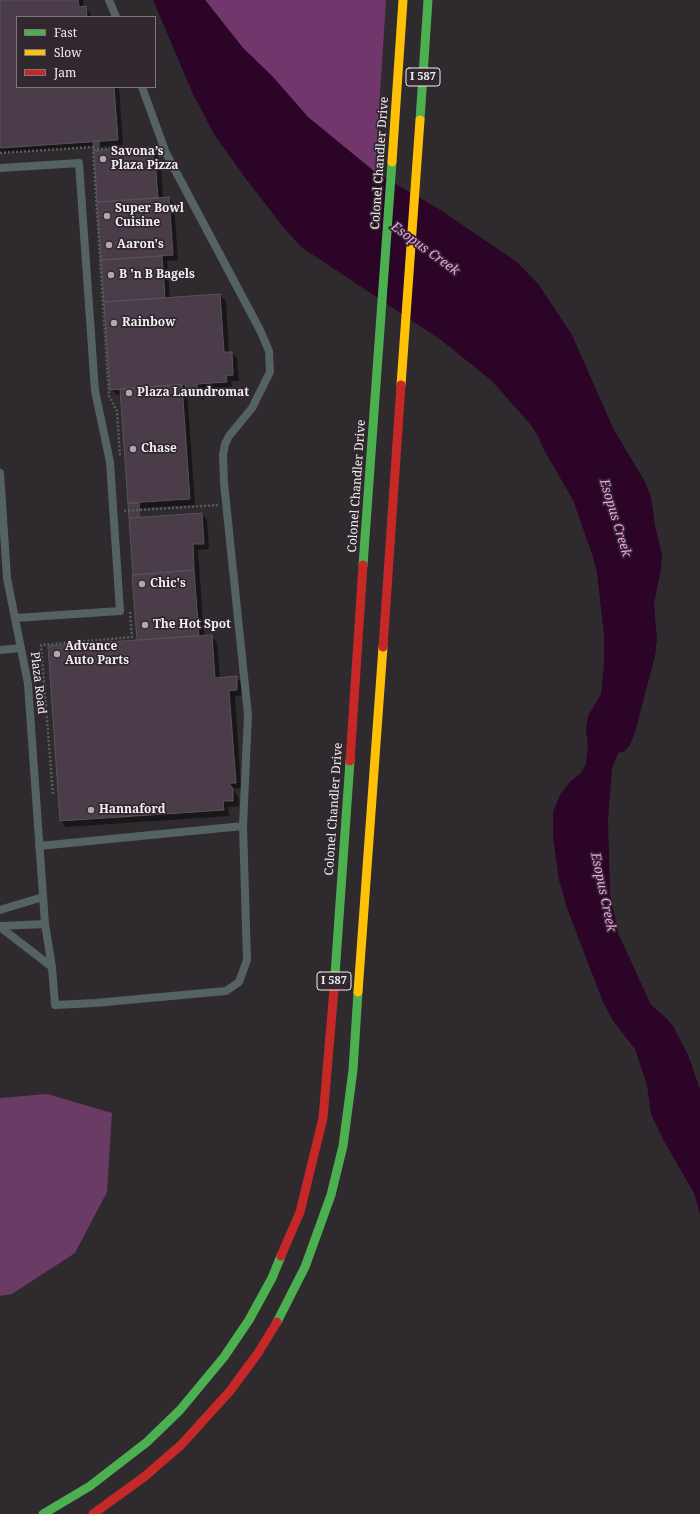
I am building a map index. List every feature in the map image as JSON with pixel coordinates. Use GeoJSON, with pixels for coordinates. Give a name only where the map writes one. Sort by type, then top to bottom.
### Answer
{"type":"FeatureCollection","features":[{"type":"Feature","properties":{"kind":"highway","name":"Colonel Chandler Drive"},"geometry":{"type":"LineString","coordinates":[[43,1514],[90,1486],[138,1450],[180,1410],[210,1375],[241,1332],[272,1278],[291,1235],[307,1188],[323,1118],[328,1068],[403,0]]}},
{"type":"Feature","properties":{"kind":"highway","name":"I 587"},"geometry":{"type":"LineString","coordinates":[[93,1514],[144,1477],[181,1445],[214,1410],[244,1372],[270,1333],[295,1290],[314,1244],[331,1195],[344,1140],[353,1070],[428,0]]}},
{"type":"Feature","properties":{"kind":"lane"},"geometry":{"type":"LineString","coordinates":[[109,0],[116,16]]}},
{"type":"Feature","properties":{"kind":"lane"},"geometry":{"type":"LineString","coordinates":[[39,846],[243,826],[248,715],[226,504],[224,455],[225,444],[252,408],[270,372],[269,351],[260,330],[166,153],[142,88]]}},
{"type":"Feature","properties":{"kind":"lane"},"geometry":{"type":"LineString","coordinates":[[0,168],[79,163],[95,391],[110,462],[120,611],[15,618]]}},
{"type":"Feature","properties":{"kind":"lane","name":"Plaza Road"},"geometry":{"type":"LineString","coordinates":[[0,473],[7,578],[28,684],[45,924],[52,967],[55,1004],[95,1003],[226,991],[239,982],[247,960],[243,826]]}},
{"type":"Feature","properties":{"kind":"lane"},"geometry":{"type":"LineString","coordinates":[[0,650],[21,648]]}},
{"type":"Feature","properties":{"kind":"lane"},"geometry":{"type":"LineString","coordinates":[[0,910],[43,897]]}},
{"type":"Feature","properties":{"kind":"lane"},"geometry":{"type":"LineString","coordinates":[[0,926],[45,924]]}},
{"type":"Feature","properties":{"kind":"lane"},"geometry":{"type":"LineString","coordinates":[[0,926],[52,967]]}},
{"type":"Feature","properties":{"kind":"path"},"geometry":{"type":"LineString","coordinates":[[0,153],[119,148]]}},
{"type":"Feature","properties":{"kind":"path"},"geometry":{"type":"LineString","coordinates":[[93,150],[109,396],[117,411],[121,465]]}},
{"type":"Feature","properties":{"kind":"path"},"geometry":{"type":"LineString","coordinates":[[123,503],[124,519]]}},
{"type":"Feature","properties":{"kind":"path"},"geometry":{"type":"LineString","coordinates":[[124,511],[226,504]]}},
{"type":"Feature","properties":{"kind":"path"},"geometry":{"type":"LineString","coordinates":[[52,794],[41,645],[132,637],[130,606]]}},
{"type":"Feature","properties":{"kind":"shaded area"},"geometry":{"type":"Polygon","coordinates":[[[205,0],[386,0],[375,172],[308,117],[272,76],[243,48],[205,0]]]}},
{"type":"Feature","properties":{"kind":"shaded area"},"geometry":{"type":"Polygon","coordinates":[[[47,1094],[112,1113],[107,1192],[75,1253],[12,1294],[0,1296],[0,1098],[47,1094]]]}},
{"type":"Feature","properties":{"kind":"water","name":"Esopus Creek"},"geometry":{"type":"Polygon","coordinates":[[[153,0],[205,0],[243,48],[272,76],[308,117],[375,172],[439,209],[517,262],[539,285],[572,335],[614,430],[644,480],[651,497],[655,526],[662,554],[661,569],[654,604],[657,639],[655,656],[635,732],[630,745],[625,751],[618,753],[612,768],[608,820],[610,894],[618,933],[651,1005],[673,1026],[688,1055],[700,1089],[700,1214],[694,1193],[665,1143],[651,1114],[647,1085],[635,1049],[613,1021],[603,1002],[567,908],[559,880],[553,837],[553,812],[561,793],[571,781],[581,773],[586,764],[588,747],[586,729],[588,716],[601,694],[604,665],[604,635],[597,573],[573,500],[530,424],[492,381],[441,340],[301,247],[284,228],[246,179],[214,134],[193,94],[153,0]]]}},
{"type":"Feature","properties":{"kind":"building"},"geometry":{"type":"Polygon","coordinates":[[[0,0],[78,0],[79,7],[86,6],[87,16],[16,16],[16,88],[114,88],[118,140],[0,148],[0,0]]]}},
{"type":"Feature","properties":{"kind":"building"},"geometry":{"type":"Polygon","coordinates":[[[93,141],[99,141],[99,151],[94,151],[93,141]]]}},
{"type":"Feature","properties":{"kind":"building"},"geometry":{"type":"Polygon","coordinates":[[[152,147],[153,159],[155,159],[158,198],[97,202],[94,151],[152,147]]]}},
{"type":"Feature","properties":{"kind":"building"},"geometry":{"type":"Polygon","coordinates":[[[169,197],[173,255],[101,260],[97,202],[169,197]]]}},
{"type":"Feature","properties":{"kind":"building"},"geometry":{"type":"Polygon","coordinates":[[[162,256],[165,298],[104,302],[101,260],[162,256]]]}},
{"type":"Feature","properties":{"kind":"building"},"geometry":{"type":"Polygon","coordinates":[[[220,294],[224,352],[232,352],[233,375],[226,376],[227,382],[197,384],[198,395],[186,389],[185,384],[110,390],[104,302],[220,294]]]}},
{"type":"Feature","properties":{"kind":"building"},"geometry":{"type":"Polygon","coordinates":[[[182,385],[190,499],[128,503],[120,389],[182,385]]]}},
{"type":"Feature","properties":{"kind":"building"},"geometry":{"type":"Polygon","coordinates":[[[128,503],[139,503],[140,517],[129,518],[128,503]]]}},
{"type":"Feature","properties":{"kind":"building"},"geometry":{"type":"Polygon","coordinates":[[[202,513],[204,544],[193,544],[194,570],[133,575],[129,518],[202,513]]]}},
{"type":"Feature","properties":{"kind":"building"},"geometry":{"type":"Polygon","coordinates":[[[194,570],[199,636],[137,640],[132,575],[194,570]]]}},
{"type":"Feature","properties":{"kind":"building"},"geometry":{"type":"Polygon","coordinates":[[[212,635],[215,678],[237,676],[237,690],[229,691],[236,783],[229,783],[233,789],[233,801],[223,801],[224,810],[60,821],[48,646],[212,635]]]}},
{"type":"Feature","properties":{"kind":"traffic: fast"},"geometry":{"type":"LineString","coordinates":[[420,120],[428,0]]}},
{"type":"Feature","properties":{"kind":"traffic: fast"},"geometry":{"type":"LineString","coordinates":[[363,565],[392,162]]}},
{"type":"Feature","properties":{"kind":"traffic: fast"},"geometry":{"type":"LineString","coordinates":[[334,989],[350,761]]}},
{"type":"Feature","properties":{"kind":"traffic: fast"},"geometry":{"type":"LineString","coordinates":[[277,1322],[305,1267],[331,1195],[343,1146],[353,1070],[358,992]]}},
{"type":"Feature","properties":{"kind":"traffic: fast"},"geometry":{"type":"LineString","coordinates":[[43,1514],[90,1486],[147,1442],[180,1410],[224,1357],[249,1320],[272,1278],[281,1256]]}},
{"type":"Feature","properties":{"kind":"traffic: slow"},"geometry":{"type":"LineString","coordinates":[[392,162],[403,0]]}},
{"type":"Feature","properties":{"kind":"traffic: slow"},"geometry":{"type":"LineString","coordinates":[[401,385],[420,120]]}},
{"type":"Feature","properties":{"kind":"traffic: slow"},"geometry":{"type":"LineString","coordinates":[[358,992],[383,647]]}},
{"type":"Feature","properties":{"kind":"traffic: jam"},"geometry":{"type":"LineString","coordinates":[[383,647],[401,385]]}},
{"type":"Feature","properties":{"kind":"traffic: jam"},"geometry":{"type":"LineString","coordinates":[[350,761],[363,565]]}},
{"type":"Feature","properties":{"kind":"traffic: jam"},"geometry":{"type":"LineString","coordinates":[[281,1256],[300,1212],[323,1118],[334,989]]}},
{"type":"Feature","properties":{"kind":"traffic: jam"},"geometry":{"type":"LineString","coordinates":[[93,1514],[144,1477],[181,1445],[230,1391],[258,1353],[277,1322]]}},
{"type":"Feature","properties":{"kind":"place","name":"Savona’s Plaza Pizza"},"geometry":{"type":"Point","coordinates":[103,159]}},
{"type":"Feature","properties":{"kind":"place","name":"Super Bowl Cuisine"},"geometry":{"type":"Point","coordinates":[107,216]}},
{"type":"Feature","properties":{"kind":"place","name":"Aaron's"},"geometry":{"type":"Point","coordinates":[109,245]}},
{"type":"Feature","properties":{"kind":"place","name":"B 'n B Bagels"},"geometry":{"type":"Point","coordinates":[111,275]}},
{"type":"Feature","properties":{"kind":"place","name":"Rainbow"},"geometry":{"type":"Point","coordinates":[114,323]}},
{"type":"Feature","properties":{"kind":"place","name":"Plaza Laundromat"},"geometry":{"type":"Point","coordinates":[129,393]}},
{"type":"Feature","properties":{"kind":"place","name":"Chase"},"geometry":{"type":"Point","coordinates":[133,449]}},
{"type":"Feature","properties":{"kind":"place","name":"Chic's"},"geometry":{"type":"Point","coordinates":[142,584]}},
{"type":"Feature","properties":{"kind":"place","name":"The Hot Spot"},"geometry":{"type":"Point","coordinates":[145,625]}},
{"type":"Feature","properties":{"kind":"place","name":"Advance Auto Parts"},"geometry":{"type":"Point","coordinates":[57,654]}},
{"type":"Feature","properties":{"kind":"place","name":"Hannaford"},"geometry":{"type":"Point","coordinates":[91,810]}}]}
